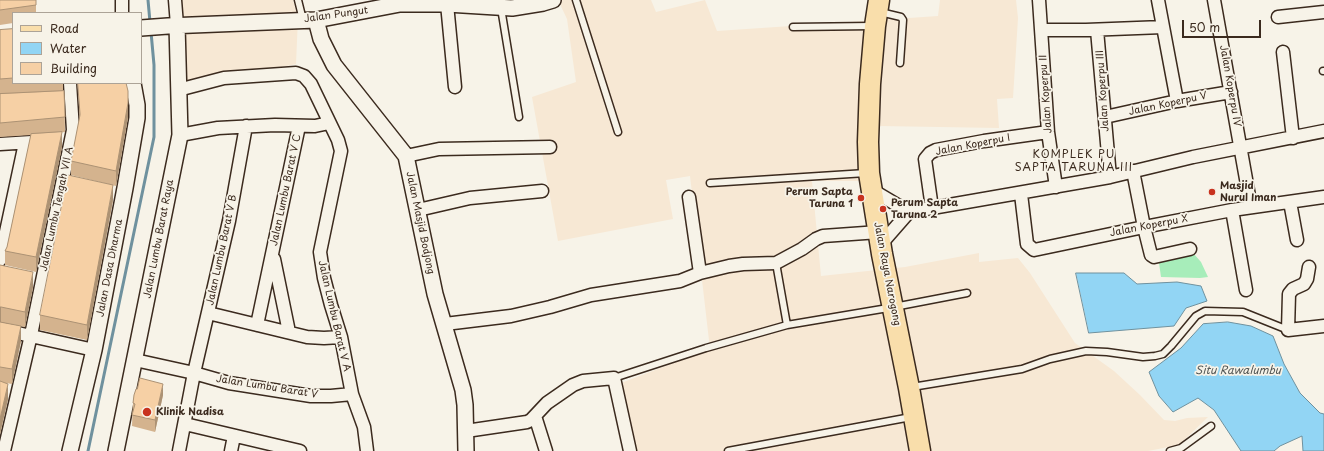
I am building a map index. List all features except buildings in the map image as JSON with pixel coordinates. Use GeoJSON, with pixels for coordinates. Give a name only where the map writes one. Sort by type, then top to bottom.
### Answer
{"type":"FeatureCollection","features":[{"type":"Feature","properties":{"kind":"main road","name":"Jalan Raya Narogong"},"geometry":{"type":"LineString","coordinates":[[877,12],[870,84],[868,142],[870,182],[920,451]]}},
{"type":"Feature","properties":{"kind":"street"},"geometry":{"type":"LineString","coordinates":[[122,0],[122,12]]}},
{"type":"Feature","properties":{"kind":"street"},"geometry":{"type":"LineString","coordinates":[[173,25],[175,0]]}},
{"type":"Feature","properties":{"kind":"street","name":"Jalan Pungut"},"geometry":{"type":"LineString","coordinates":[[142,28],[173,25],[310,20],[400,4],[543,4],[553,0]]}},
{"type":"Feature","properties":{"kind":"street","name":"Jalan Koperpu II"},"geometry":{"type":"LineString","coordinates":[[1039,0],[1048,132],[1056,187]]}},
{"type":"Feature","properties":{"kind":"street"},"geometry":{"type":"LineString","coordinates":[[1158,0],[1177,101]]}},
{"type":"Feature","properties":{"kind":"street","name":"Jalan Koperpu IV"},"geometry":{"type":"LineString","coordinates":[[1214,0],[1251,207]]}},
{"type":"Feature","properties":{"kind":"street"},"geometry":{"type":"LineString","coordinates":[[447,4],[455,87]]}},
{"type":"Feature","properties":{"kind":"street"},"geometry":{"type":"LineString","coordinates":[[1278,17],[1324,12]]}},
{"type":"Feature","properties":{"kind":"street","name":"Jalan Masjid Bodjong"},"geometry":{"type":"LineString","coordinates":[[310,20],[334,65],[406,156],[436,294],[463,390],[466,451]]}},
{"type":"Feature","properties":{"kind":"street","name":"Jalan Lumbu Barat Raya"},"geometry":{"type":"LineString","coordinates":[[116,451],[180,134],[173,25]]}},
{"type":"Feature","properties":{"kind":"street"},"geometry":{"type":"LineString","coordinates":[[1041,30],[1097,30],[1163,27]]}},
{"type":"Feature","properties":{"kind":"street","name":"Jalan Koperpu III"},"geometry":{"type":"LineString","coordinates":[[1097,30],[1110,177]]}},
{"type":"Feature","properties":{"kind":"street"},"geometry":{"type":"LineString","coordinates":[[1283,52],[1293,138]]}},
{"type":"Feature","properties":{"kind":"street","name":"Jalan Lumbu Barat V A"},"geometry":{"type":"LineString","coordinates":[[178,90],[224,78],[296,73],[304,76],[311,84],[338,140],[341,151],[320,252],[320,260],[331,305],[341,337],[352,394],[364,427],[368,451]]}},
{"type":"Feature","properties":{"kind":"street","name":"Jalan Lumbu Tengah VII A"},"geometry":{"type":"LineString","coordinates":[[4,451],[4,432],[12,391],[31,335],[42,280],[66,182],[73,130],[70,84]]}},
{"type":"Feature","properties":{"kind":"street","name":"Jalan Dasa Dharma"},"geometry":{"type":"LineString","coordinates":[[70,451],[94,350],[120,195],[137,118],[137,105],[133,84]]}},
{"type":"Feature","properties":{"kind":"street","name":"Jalan Koperpu V"},"geometry":{"type":"LineString","coordinates":[[1105,117],[1177,101],[1231,92]]}},
{"type":"Feature","properties":{"kind":"street"},"geometry":{"type":"LineString","coordinates":[[55,98],[71,98]]}},
{"type":"Feature","properties":{"kind":"street"},"geometry":{"type":"LineString","coordinates":[[180,134],[218,128],[246,126],[315,126],[329,123]]}},
{"type":"Feature","properties":{"kind":"street","name":"Jalan Lumbu Barat V B"},"geometry":{"type":"LineString","coordinates":[[179,451],[194,373],[229,221],[246,126]]}},
{"type":"Feature","properties":{"kind":"street","name":"Jalan Lumbu Barat V C"},"geometry":{"type":"LineString","coordinates":[[257,325],[299,126]]}},
{"type":"Feature","properties":{"kind":"street"},"geometry":{"type":"LineString","coordinates":[[445,324],[511,316],[591,295],[680,281],[700,273],[743,264],[776,263],[823,236],[880,238],[909,212],[1021,194],[1110,177],[1324,131]]}},
{"type":"Feature","properties":{"kind":"street","name":"Jalan Koperpu I"},"geometry":{"type":"LineString","coordinates":[[932,208],[925,159],[930,153],[936,150],[984,141],[1048,132]]}},
{"type":"Feature","properties":{"kind":"street"},"geometry":{"type":"LineString","coordinates":[[56,140],[71,139]]}},
{"type":"Feature","properties":{"kind":"street"},"geometry":{"type":"LineString","coordinates":[[0,144],[40,141]]}},
{"type":"Feature","properties":{"kind":"street"},"geometry":{"type":"LineString","coordinates":[[0,260],[25,143]]}},
{"type":"Feature","properties":{"kind":"street"},"geometry":{"type":"LineString","coordinates":[[406,156],[439,149],[550,147]]}},
{"type":"Feature","properties":{"kind":"street"},"geometry":{"type":"LineString","coordinates":[[1133,171],[1151,255],[1154,257],[1190,248]]}},
{"type":"Feature","properties":{"kind":"street"},"geometry":{"type":"LineString","coordinates":[[870,182],[909,212]]}},
{"type":"Feature","properties":{"kind":"street"},"geometry":{"type":"LineString","coordinates":[[418,210],[470,198],[542,191]]}},
{"type":"Feature","properties":{"kind":"street","name":"Jalan Koperpu X"},"geometry":{"type":"LineString","coordinates":[[1021,194],[1027,244],[1034,250],[1232,210],[1324,196]]}},
{"type":"Feature","properties":{"kind":"street"},"geometry":{"type":"LineString","coordinates":[[689,197],[700,273]]}},
{"type":"Feature","properties":{"kind":"street"},"geometry":{"type":"LineString","coordinates":[[1290,202],[1297,240]]}},
{"type":"Feature","properties":{"kind":"street"},"geometry":{"type":"LineString","coordinates":[[1232,210],[1246,290]]}},
{"type":"Feature","properties":{"kind":"street","name":"Jalan Lumbu Barat V C"},"geometry":{"type":"LineString","coordinates":[[273,253],[288,332]]}},
{"type":"Feature","properties":{"kind":"street"},"geometry":{"type":"LineString","coordinates":[[1308,267],[1307,279],[1304,284],[1293,289],[1289,294],[1288,330],[1324,326]]}},
{"type":"Feature","properties":{"kind":"street"},"geometry":{"type":"LineString","coordinates":[[28,278],[42,280]]}},
{"type":"Feature","properties":{"kind":"street"},"geometry":{"type":"LineString","coordinates":[[208,313],[308,337],[341,337]]}},
{"type":"Feature","properties":{"kind":"street"},"geometry":{"type":"LineString","coordinates":[[0,329],[94,350]]}},
{"type":"Feature","properties":{"kind":"street","name":"Jalan Lumbu Barat V"},"geometry":{"type":"LineString","coordinates":[[135,360],[194,373],[229,383],[311,396],[352,394]]}},
{"type":"Feature","properties":{"kind":"street"},"geometry":{"type":"LineString","coordinates":[[466,431],[528,422],[547,403],[578,382],[614,378],[630,451]]}},
{"type":"Feature","properties":{"kind":"street"},"geometry":{"type":"LineString","coordinates":[[534,416],[546,451]]}},
{"type":"Feature","properties":{"kind":"street"},"geometry":{"type":"LineString","coordinates":[[185,424],[279,449],[300,451]]}},
{"type":"Feature","properties":{"kind":"street"},"geometry":{"type":"LineString","coordinates":[[231,451],[234,436]]}},
{"type":"Feature","properties":{"kind":"lane"},"geometry":{"type":"LineString","coordinates":[[298,0],[310,20]]}},
{"type":"Feature","properties":{"kind":"lane"},"geometry":{"type":"LineString","coordinates":[[576,0],[618,132]]}},
{"type":"Feature","properties":{"kind":"lane"},"geometry":{"type":"LineString","coordinates":[[500,4],[519,117]]}},
{"type":"Feature","properties":{"kind":"lane"},"geometry":{"type":"LineString","coordinates":[[794,27],[877,12],[901,17],[903,20],[900,63]]}},
{"type":"Feature","properties":{"kind":"lane"},"geometry":{"type":"LineString","coordinates":[[710,183],[870,182]]}},
{"type":"Feature","properties":{"kind":"lane"},"geometry":{"type":"LineString","coordinates":[[776,263],[787,325]]}},
{"type":"Feature","properties":{"kind":"lane"},"geometry":{"type":"LineString","coordinates":[[614,378],[706,348],[787,325],[967,293]]}},
{"type":"Feature","properties":{"kind":"lane"},"geometry":{"type":"LineString","coordinates":[[909,388],[1022,369],[1050,359],[1086,351],[1144,357],[1163,354],[1196,316],[1205,311],[1243,312],[1288,330]]}},
{"type":"Feature","properties":{"kind":"lane"},"geometry":{"type":"LineString","coordinates":[[728,451],[914,416]]}},
{"type":"Feature","properties":{"kind":"lane"},"geometry":{"type":"LineString","coordinates":[[1170,451],[1181,448],[1211,426]]}},
{"type":"Feature","properties":{"kind":"shaded area"},"geometry":{"type":"Polygon","coordinates":[[[177,0],[293,0],[298,18],[296,64],[184,88],[177,0]]]}},
{"type":"Feature","properties":{"kind":"shaded area"},"geometry":{"type":"Polygon","coordinates":[[[558,0],[651,0],[656,12],[705,0],[717,31],[938,16],[940,0],[1016,0],[1018,18],[1013,98],[997,99],[999,128],[879,126],[875,162],[879,181],[812,181],[821,276],[905,267],[979,253],[979,262],[1018,258],[1030,273],[1075,343],[1114,371],[1164,420],[1175,421],[1187,418],[1208,417],[1179,445],[1148,451],[632,451],[616,385],[710,349],[690,176],[666,180],[673,219],[558,241],[532,97],[576,82],[567,19],[558,0]]]}},
{"type":"Feature","properties":{"kind":"green space"},"geometry":{"type":"Polygon","coordinates":[[[1194,254],[1201,262],[1208,277],[1161,277],[1159,263],[1194,254]]]}},
{"type":"Feature","properties":{"kind":"water"},"geometry":{"type":"Polygon","coordinates":[[[1076,273],[1124,273],[1137,284],[1177,282],[1201,286],[1207,301],[1186,308],[1174,326],[1089,333],[1076,273]]]}},
{"type":"Feature","properties":{"kind":"water","name":"Situ Rawalumbu"},"geometry":{"type":"Polygon","coordinates":[[[1228,322],[1251,326],[1273,336],[1284,364],[1300,393],[1320,413],[1324,414],[1324,451],[1303,451],[1302,436],[1280,446],[1274,451],[1241,451],[1214,410],[1198,398],[1173,412],[1159,396],[1149,372],[1181,348],[1203,324],[1228,322]]]}},
{"type":"Feature","properties":{"kind":"waterway"},"geometry":{"type":"LineString","coordinates":[[148,0],[150,22]]}},
{"type":"Feature","properties":{"kind":"waterway"},"geometry":{"type":"LineString","coordinates":[[88,451],[154,137],[154,65],[151,32]]}},
{"type":"Feature","properties":{"kind":"place","name":"Masjid Nurul Iman"},"geometry":{"type":"Point","coordinates":[1212,192]}},
{"type":"Feature","properties":{"kind":"place","name":"Perum Sapta Taruna 1"},"geometry":{"type":"Point","coordinates":[861,198]}},
{"type":"Feature","properties":{"kind":"place","name":"Perum Sapta Taruna 2"},"geometry":{"type":"Point","coordinates":[883,209]}},
{"type":"Feature","properties":{"kind":"place","name":"Klinik Nadisa"},"geometry":{"type":"Point","coordinates":[147,412]}},
{"type":"Feature","properties":{"kind":"district","name":"KOMPLEK PU SAPTA TARUNA III"},"geometry":{"type":"Point","coordinates":[1074,161]}}]}
